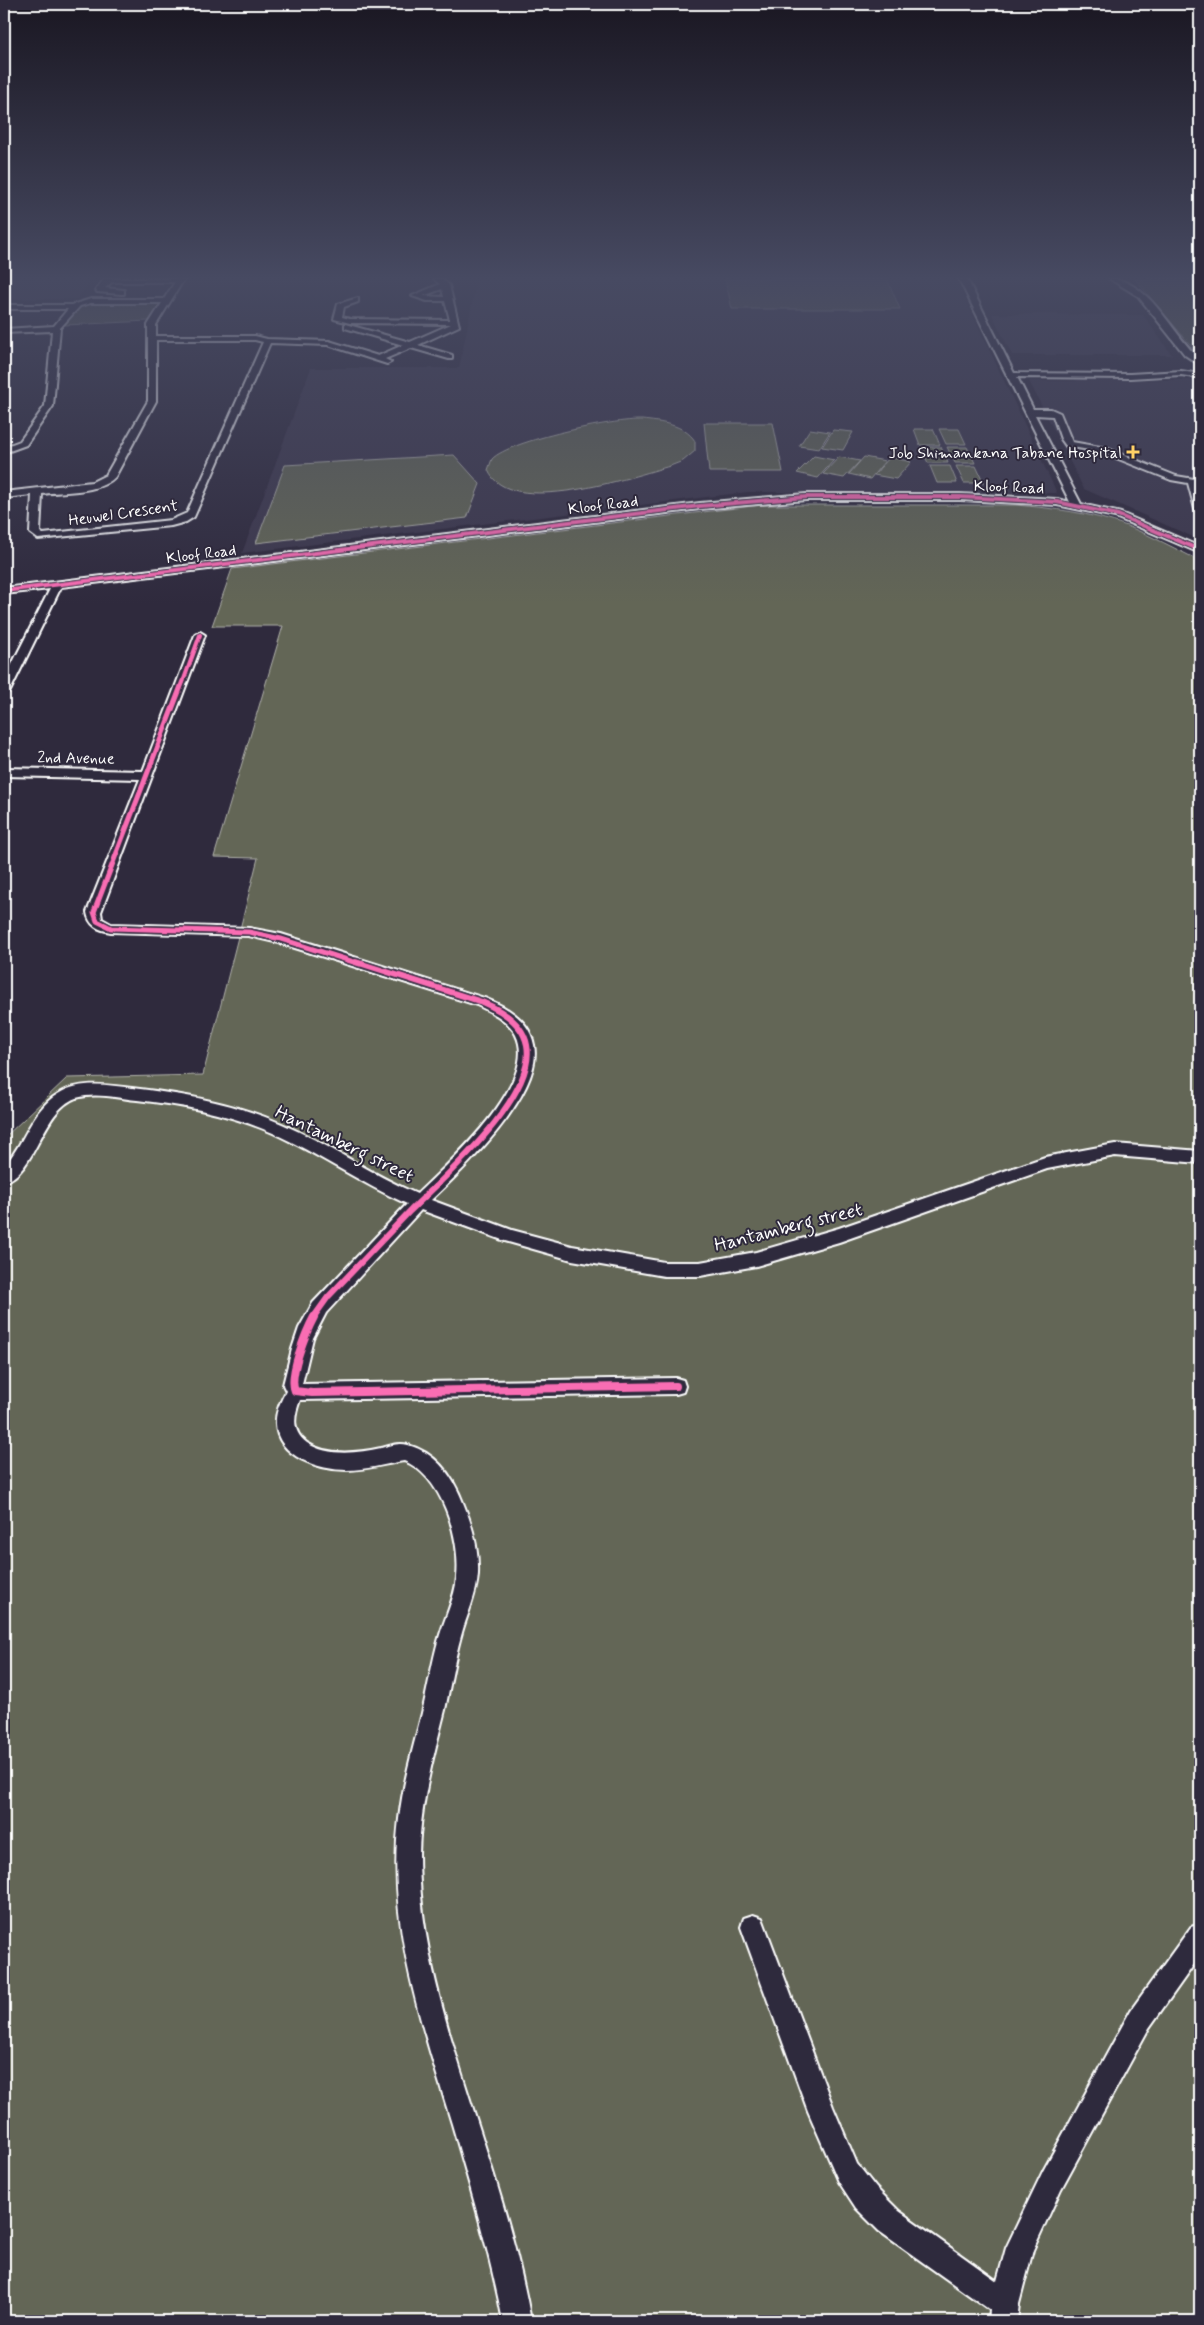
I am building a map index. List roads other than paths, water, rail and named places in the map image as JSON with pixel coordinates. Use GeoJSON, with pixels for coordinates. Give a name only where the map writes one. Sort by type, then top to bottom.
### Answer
{"type":"FeatureCollection","features":[{"type":"Feature","properties":{"kind":"street"},"geometry":{"type":"LineString","coordinates":[[4,450],[23,443],[49,406],[49,388]]}},
{"type":"Feature","properties":{"kind":"street"},"geometry":{"type":"LineString","coordinates":[[4,495],[92,485],[103,482],[110,477],[152,401],[152,388]]}},
{"type":"Feature","properties":{"kind":"street","name":"Heuwel Crescent"},"geometry":{"type":"LineString","coordinates":[[37,492],[35,533],[41,537],[170,523],[187,518],[194,509],[247,388]]}},
{"type":"Feature","properties":{"kind":"street"},"geometry":{"type":"LineString","coordinates":[[1018,388],[1076,504]]}},
{"type":"Feature","properties":{"kind":"street"},"geometry":{"type":"LineString","coordinates":[[1030,412],[1051,412],[1057,415],[1065,440],[1069,444],[1104,450],[1163,474],[1196,482],[1200,509]]}},
{"type":"Feature","properties":{"kind":"street","name":"Kloof Road"},"geometry":{"type":"LineString","coordinates":[[4,591],[772,498],[988,498],[1076,504],[1135,521],[1200,550]]}},
{"type":"Feature","properties":{"kind":"street"},"geometry":{"type":"LineString","coordinates":[[4,691],[57,584]]}},
{"type":"Feature","properties":{"kind":"street"},"geometry":{"type":"LineString","coordinates":[[200,635],[94,912],[94,918],[97,923],[104,927],[121,929],[235,931],[281,939],[482,1002],[499,1010],[513,1020],[522,1031],[527,1045],[526,1058],[520,1079],[500,1116],[313,1315],[306,1331],[292,1385],[295,1390]]}},
{"type":"Feature","properties":{"kind":"street","name":"2nd Avenue"},"geometry":{"type":"LineString","coordinates":[[4,772],[148,775]]}},
{"type":"Feature","properties":{"kind":"street","name":"Hantamberg street"},"geometry":{"type":"LineString","coordinates":[[4,1176],[20,1159],[49,1111],[58,1102],[71,1094],[103,1091],[142,1094],[190,1103],[277,1128],[419,1202],[490,1230],[566,1252],[666,1269],[737,1264],[858,1230],[1045,1163],[1076,1156],[1115,1150],[1200,1157]]}},
{"type":"Feature","properties":{"kind":"street"},"geometry":{"type":"LineString","coordinates":[[295,1390],[312,1393],[676,1386]]}},
{"type":"Feature","properties":{"kind":"street"},"geometry":{"type":"LineString","coordinates":[[295,1390],[288,1406],[286,1424],[287,1435],[295,1444],[314,1455],[347,1461],[404,1452],[412,1454],[430,1466],[441,1481],[461,1523],[468,1558],[468,1578],[451,1634],[416,1781],[406,1863],[408,1900],[414,1942],[437,2032],[495,2220],[509,2277],[517,2321]]}},
{"type":"Feature","properties":{"kind":"street"},"geometry":{"type":"LineString","coordinates":[[753,1927],[821,2111],[848,2173],[866,2198],[889,2221],[1004,2313],[1020,2248],[1052,2180],[1140,2019],[1200,1936]]}},
{"type":"Feature","properties":{"kind":"place","name":"Job Shimankana Tabane Hospital"},"geometry":{"type":"Point","coordinates":[1133,452]}}]}
